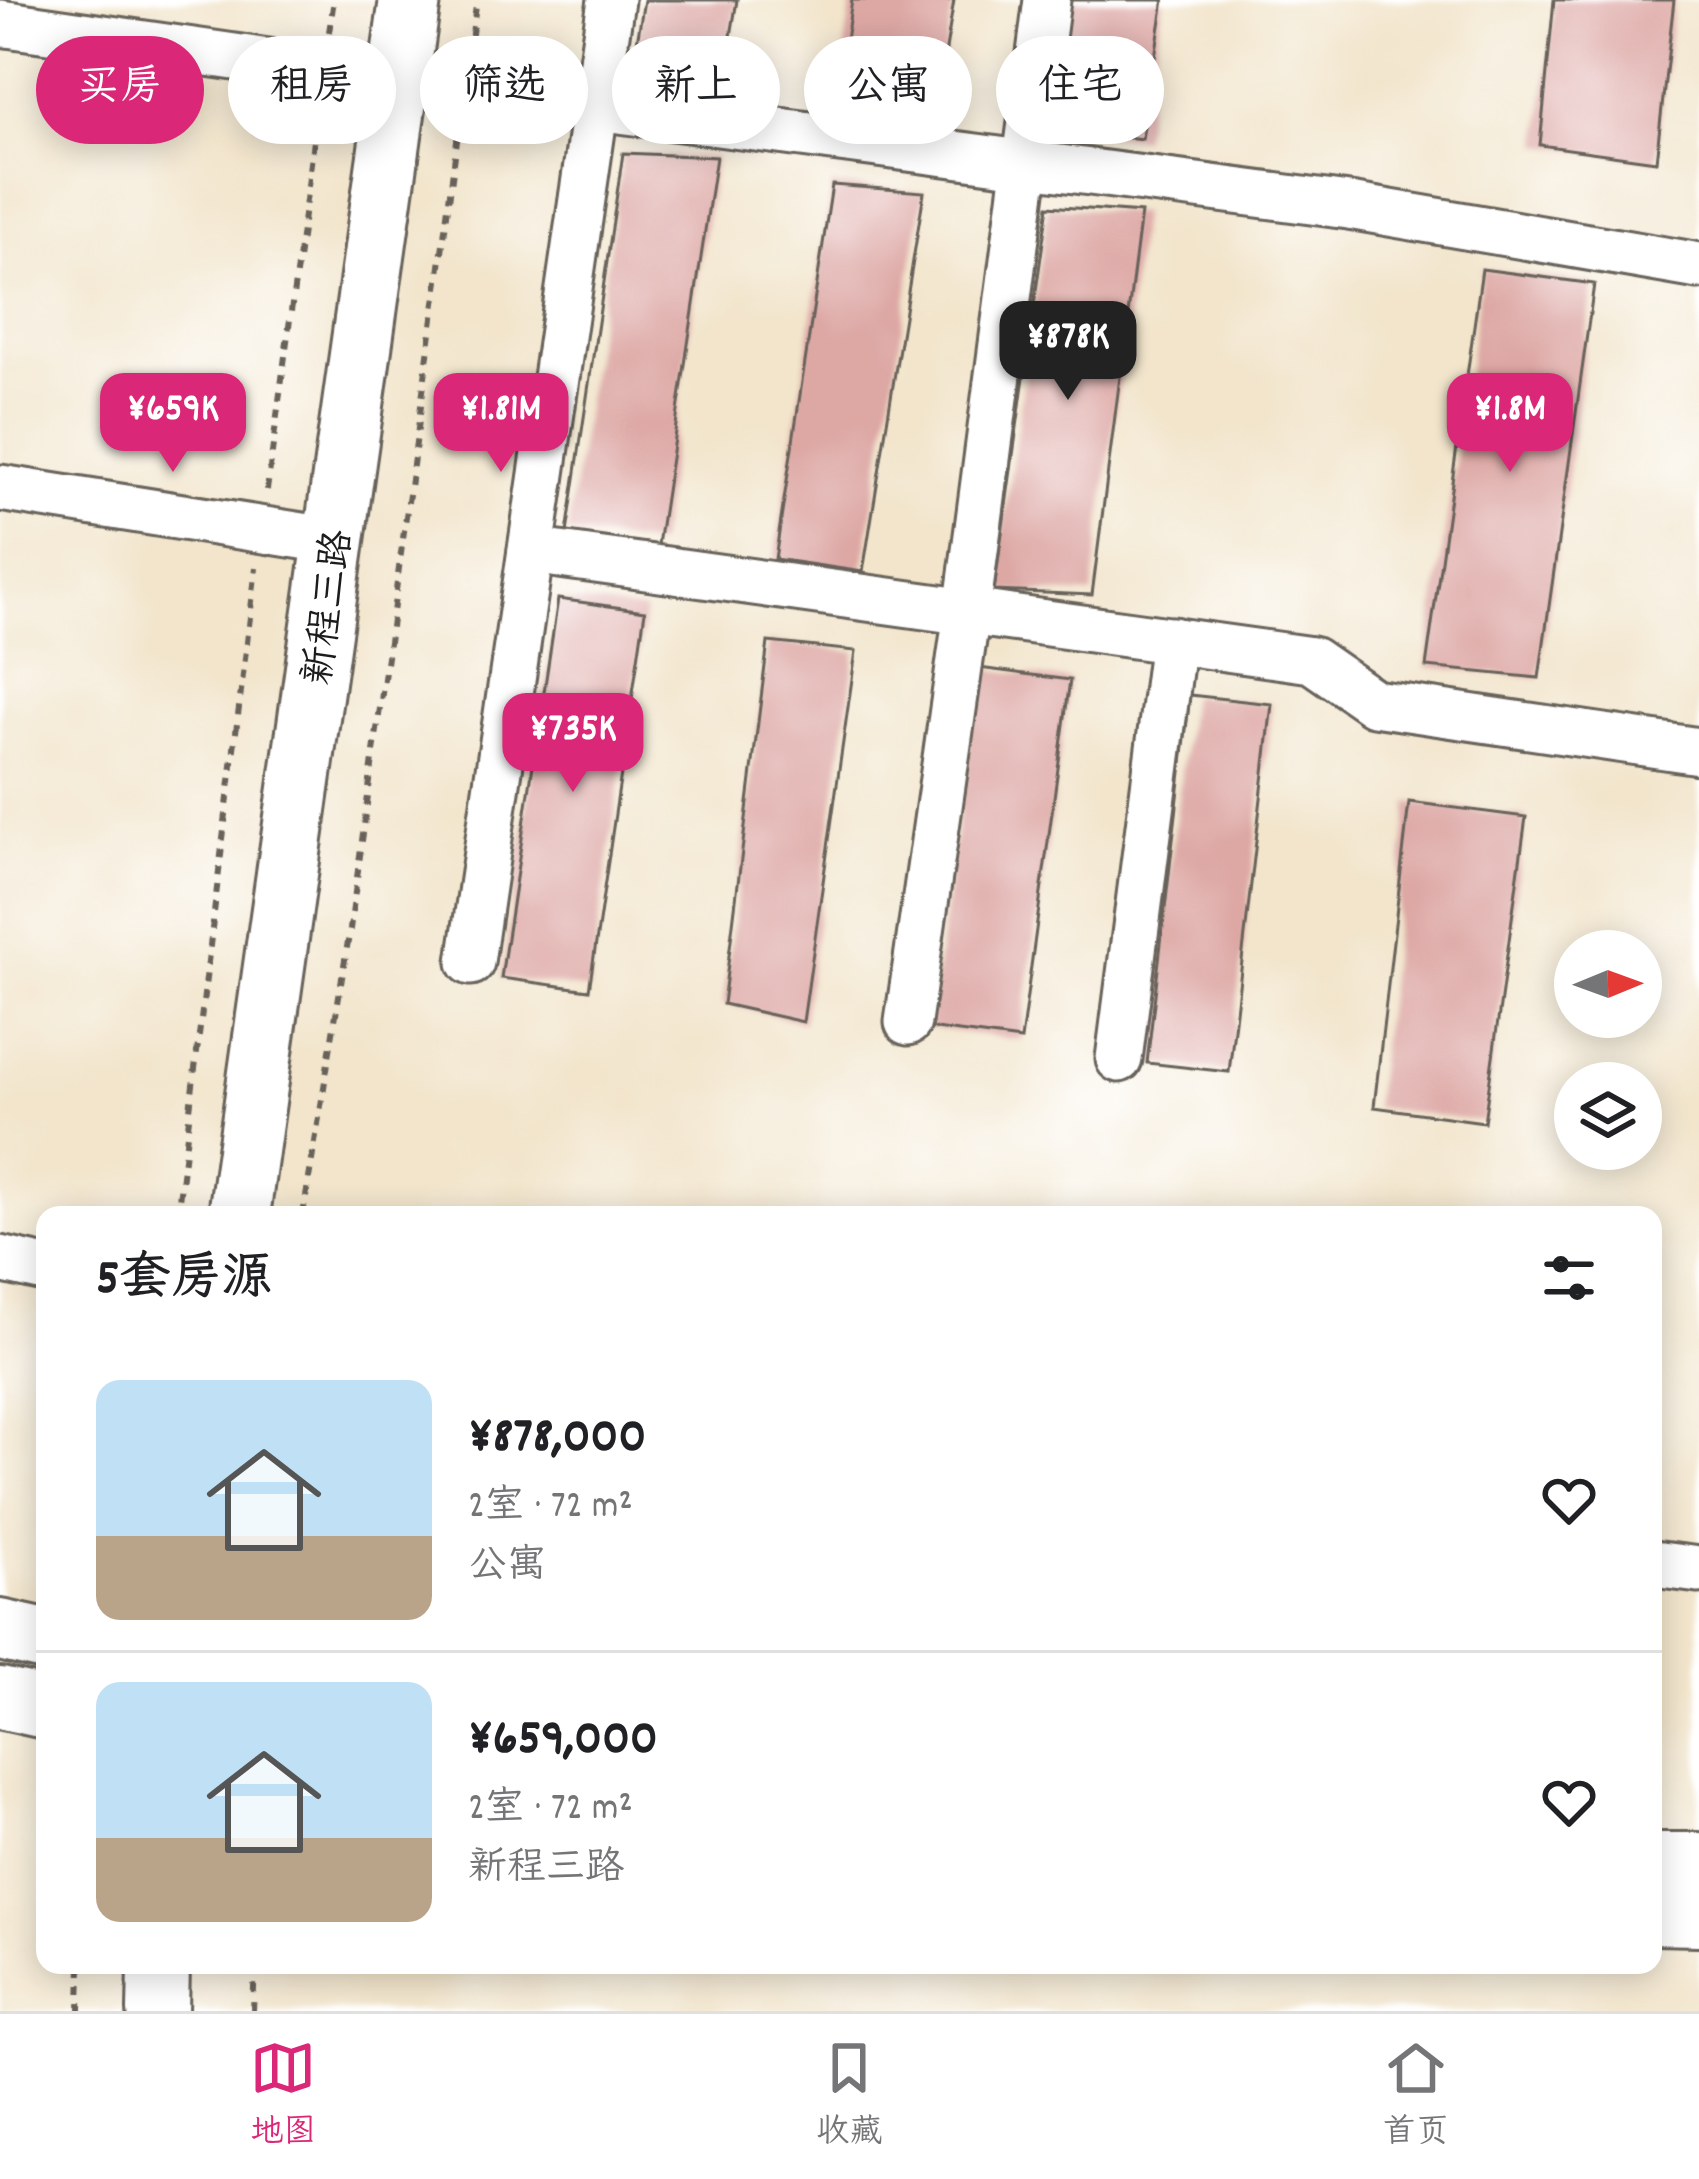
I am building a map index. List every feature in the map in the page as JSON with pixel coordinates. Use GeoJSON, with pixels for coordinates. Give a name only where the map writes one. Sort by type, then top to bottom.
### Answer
{"type":"FeatureCollection","features":[{"type":"Feature","properties":{"kind":"main road","name":"新程三路"},"geometry":{"type":"LineString","coordinates":[[240,1206],[410,0]]}},
{"type":"Feature","properties":{"kind":"main road"},"geometry":{"type":"LineString","coordinates":[[0,1630],[36,1638]]}},
{"type":"Feature","properties":{"kind":"main road"},"geometry":{"type":"LineString","coordinates":[[0,1698],[36,1706]]}},
{"type":"Feature","properties":{"kind":"main road"},"geometry":{"type":"LineString","coordinates":[[1662,1863],[1699,1863]]}},
{"type":"Feature","properties":{"kind":"main road"},"geometry":{"type":"LineString","coordinates":[[1662,1914],[1699,1915]]}},
{"type":"Feature","properties":{"kind":"main road"},"geometry":{"type":"LineString","coordinates":[[158,2011],[159,1974]]}},
{"type":"Feature","properties":{"kind":"street"},"geometry":{"type":"LineString","coordinates":[[470,962],[611,0]]}},
{"type":"Feature","properties":{"kind":"street"},"geometry":{"type":"LineString","coordinates":[[908,1022],[968,612],[1047,0]]}},
{"type":"Feature","properties":{"kind":"street"},"geometry":{"type":"LineString","coordinates":[[0,23],[228,56]]}},
{"type":"Feature","properties":{"kind":"street"},"geometry":{"type":"LineString","coordinates":[[396,81],[420,84]]}},
{"type":"Feature","properties":{"kind":"street"},"geometry":{"type":"LineString","coordinates":[[588,106],[1349,206],[1699,266]]}},
{"type":"Feature","properties":{"kind":"street"},"geometry":{"type":"LineString","coordinates":[[0,488],[334,542]]}},
{"type":"Feature","properties":{"kind":"street"},"geometry":{"type":"LineString","coordinates":[[531,551],[1312,660],[1374,703],[1699,751]]}},
{"type":"Feature","properties":{"kind":"street"},"geometry":{"type":"LineString","coordinates":[[1118,1059],[1173,640]]}},
{"type":"Feature","properties":{"kind":"street"},"geometry":{"type":"LineString","coordinates":[[0,1259],[36,1267]]}},
{"type":"Feature","properties":{"kind":"street"},"geometry":{"type":"LineString","coordinates":[[1662,1565],[1699,1570]]}},
{"type":"Feature","properties":{"kind":"path"},"geometry":{"type":"LineString","coordinates":[[329,36],[334,0]]}},
{"type":"Feature","properties":{"kind":"path"},"geometry":{"type":"LineString","coordinates":[[472,36],[477,0]]}},
{"type":"Feature","properties":{"kind":"path"},"geometry":{"type":"LineString","coordinates":[[181,1206],[261,530],[314,144]]}},
{"type":"Feature","properties":{"kind":"path"},"geometry":{"type":"LineString","coordinates":[[304,1206],[350,929],[457,144]]}},
{"type":"Feature","properties":{"kind":"path"},"geometry":{"type":"LineString","coordinates":[[80,2011],[81,1974]]}},
{"type":"Feature","properties":{"kind":"path"},"geometry":{"type":"LineString","coordinates":[[254,2011],[256,1974]]}},
{"type":"Feature","properties":{"kind":"building"},"geometry":{"type":"Polygon","coordinates":[[[644,0],[737,0],[731,36],[638,36],[644,0]]]}},
{"type":"Feature","properties":{"kind":"building"},"geometry":{"type":"Polygon","coordinates":[[[852,0],[954,0],[948,36],[847,36],[852,0]]]}},
{"type":"Feature","properties":{"kind":"building"},"geometry":{"type":"Polygon","coordinates":[[[1069,0],[1164,0],[1158,36],[1063,36],[1069,0]]]}},
{"type":"Feature","properties":{"kind":"building"},"geometry":{"type":"Polygon","coordinates":[[[1554,0],[1674,0],[1656,161],[1540,145],[1554,0]]]}},
{"type":"Feature","properties":{"kind":"building"},"geometry":{"type":"Polygon","coordinates":[[[623,153],[716,157],[658,545],[567,533],[623,153]]]}},
{"type":"Feature","properties":{"kind":"building"},"geometry":{"type":"Polygon","coordinates":[[[832,185],[924,192],[863,572],[775,559],[832,185]]]}},
{"type":"Feature","properties":{"kind":"building"},"geometry":{"type":"Polygon","coordinates":[[[1048,206],[1141,213],[1092,595],[994,591],[1048,206]]]}},
{"type":"Feature","properties":{"kind":"building"},"geometry":{"type":"Polygon","coordinates":[[[1482,269],[1594,284],[1539,678],[1426,667],[1482,269]]]}},
{"type":"Feature","properties":{"kind":"building"},"geometry":{"type":"Polygon","coordinates":[[[558,599],[645,611],[589,990],[501,978],[558,599]]]}},
{"type":"Feature","properties":{"kind":"building"},"geometry":{"type":"Polygon","coordinates":[[[768,642],[856,651],[803,1022],[723,1004],[768,642]]]}},
{"type":"Feature","properties":{"kind":"building"},"geometry":{"type":"Polygon","coordinates":[[[979,668],[1070,680],[1021,1040],[928,1028],[979,668]]]}},
{"type":"Feature","properties":{"kind":"building"},"geometry":{"type":"Polygon","coordinates":[[[1190,695],[1272,704],[1229,1072],[1147,1063],[1190,695]]]}},
{"type":"Feature","properties":{"kind":"building"},"geometry":{"type":"Polygon","coordinates":[[[1409,802],[1526,817],[1484,1122],[1374,1107],[1409,802]]]}}]}
